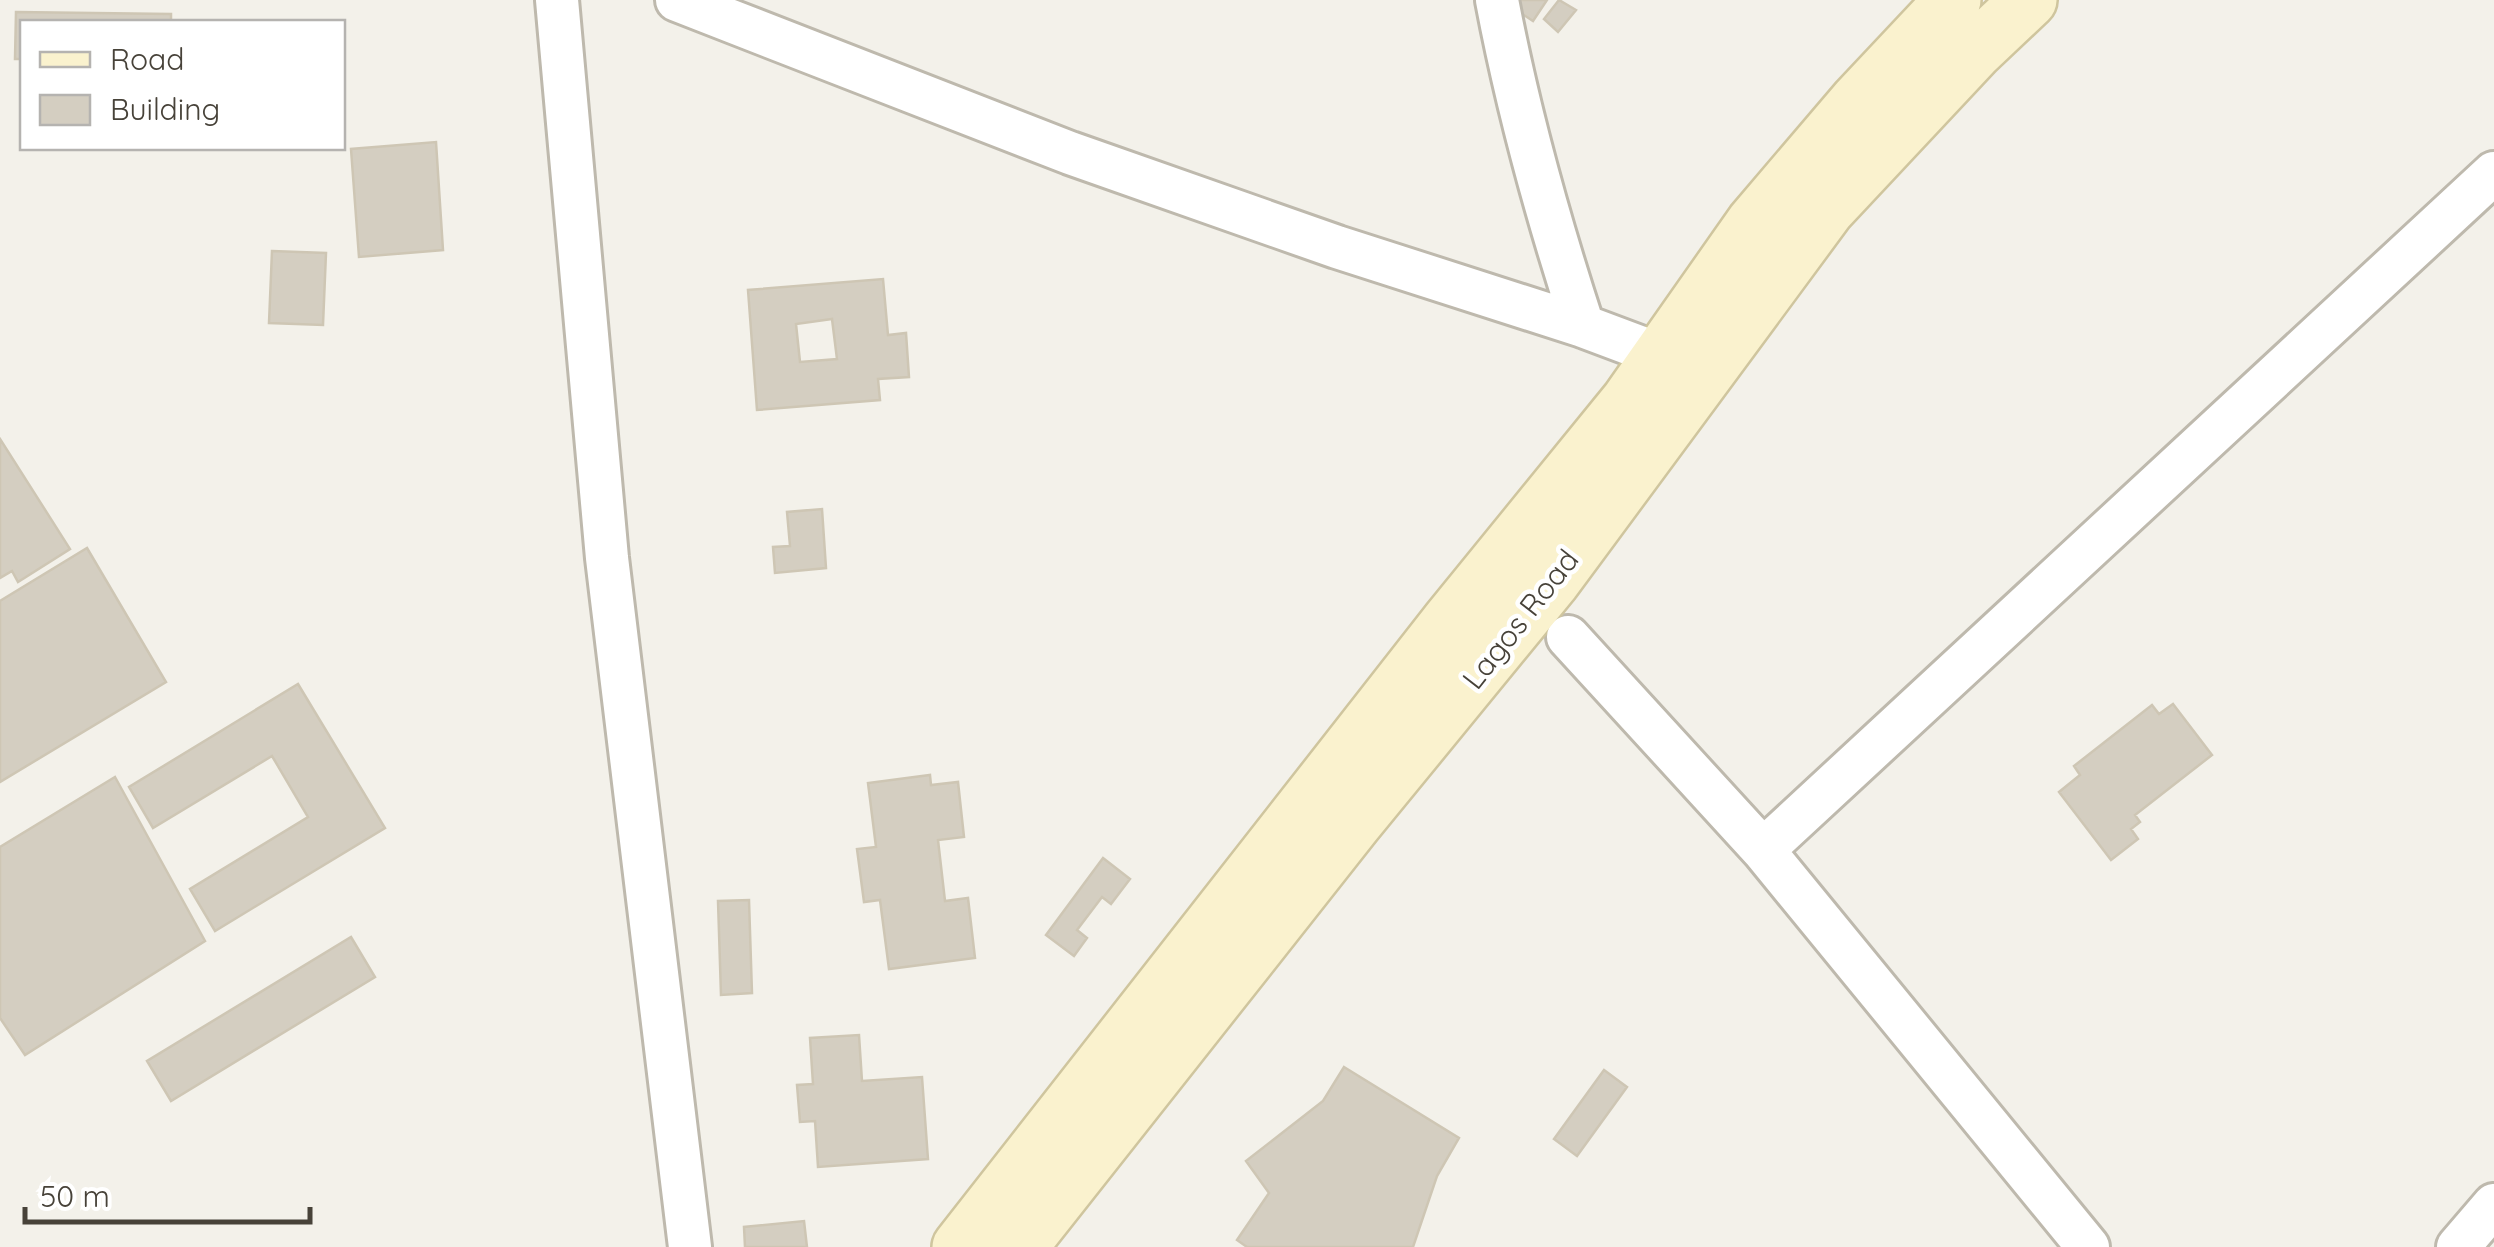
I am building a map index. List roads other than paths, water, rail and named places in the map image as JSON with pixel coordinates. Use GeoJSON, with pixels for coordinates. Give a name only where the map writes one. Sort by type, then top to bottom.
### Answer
{"type":"FeatureCollection","features":[{"type":"Feature","properties":{"kind":"main road","name":"Lagos Road"},"geometry":{"type":"LineString","coordinates":[[1019,1247],[1552,580],[1684,364],[1754,222],[1858,101],[1953,0]]}},
{"type":"Feature","properties":{"kind":"main road","name":"Lagos Road"},"geometry":{"type":"LineString","coordinates":[[960,1247],[1255,867],[1684,364],[1975,51],[2029,0]]}},
{"type":"Feature","properties":{"kind":"street"},"geometry":{"type":"LineString","coordinates":[[557,0],[606,558],[690,1247]]}},
{"type":"Feature","properties":{"kind":"street"},"geometry":{"type":"LineString","coordinates":[[677,0],[1070,153],[1337,247],[1583,326],[1684,364]]}},
{"type":"Feature","properties":{"kind":"street"},"geometry":{"type":"LineString","coordinates":[[1497,0],[1511,75],[1555,241],[1583,326]]}},
{"type":"Feature","properties":{"kind":"street"},"geometry":{"type":"LineString","coordinates":[[1762,850],[2494,174]]}},
{"type":"Feature","properties":{"kind":"street"},"geometry":{"type":"LineString","coordinates":[[1568,637],[1762,850],[2088,1247]]}},
{"type":"Feature","properties":{"kind":"street"},"geometry":{"type":"LineString","coordinates":[[2458,1247],[2494,1205]]}}]}
